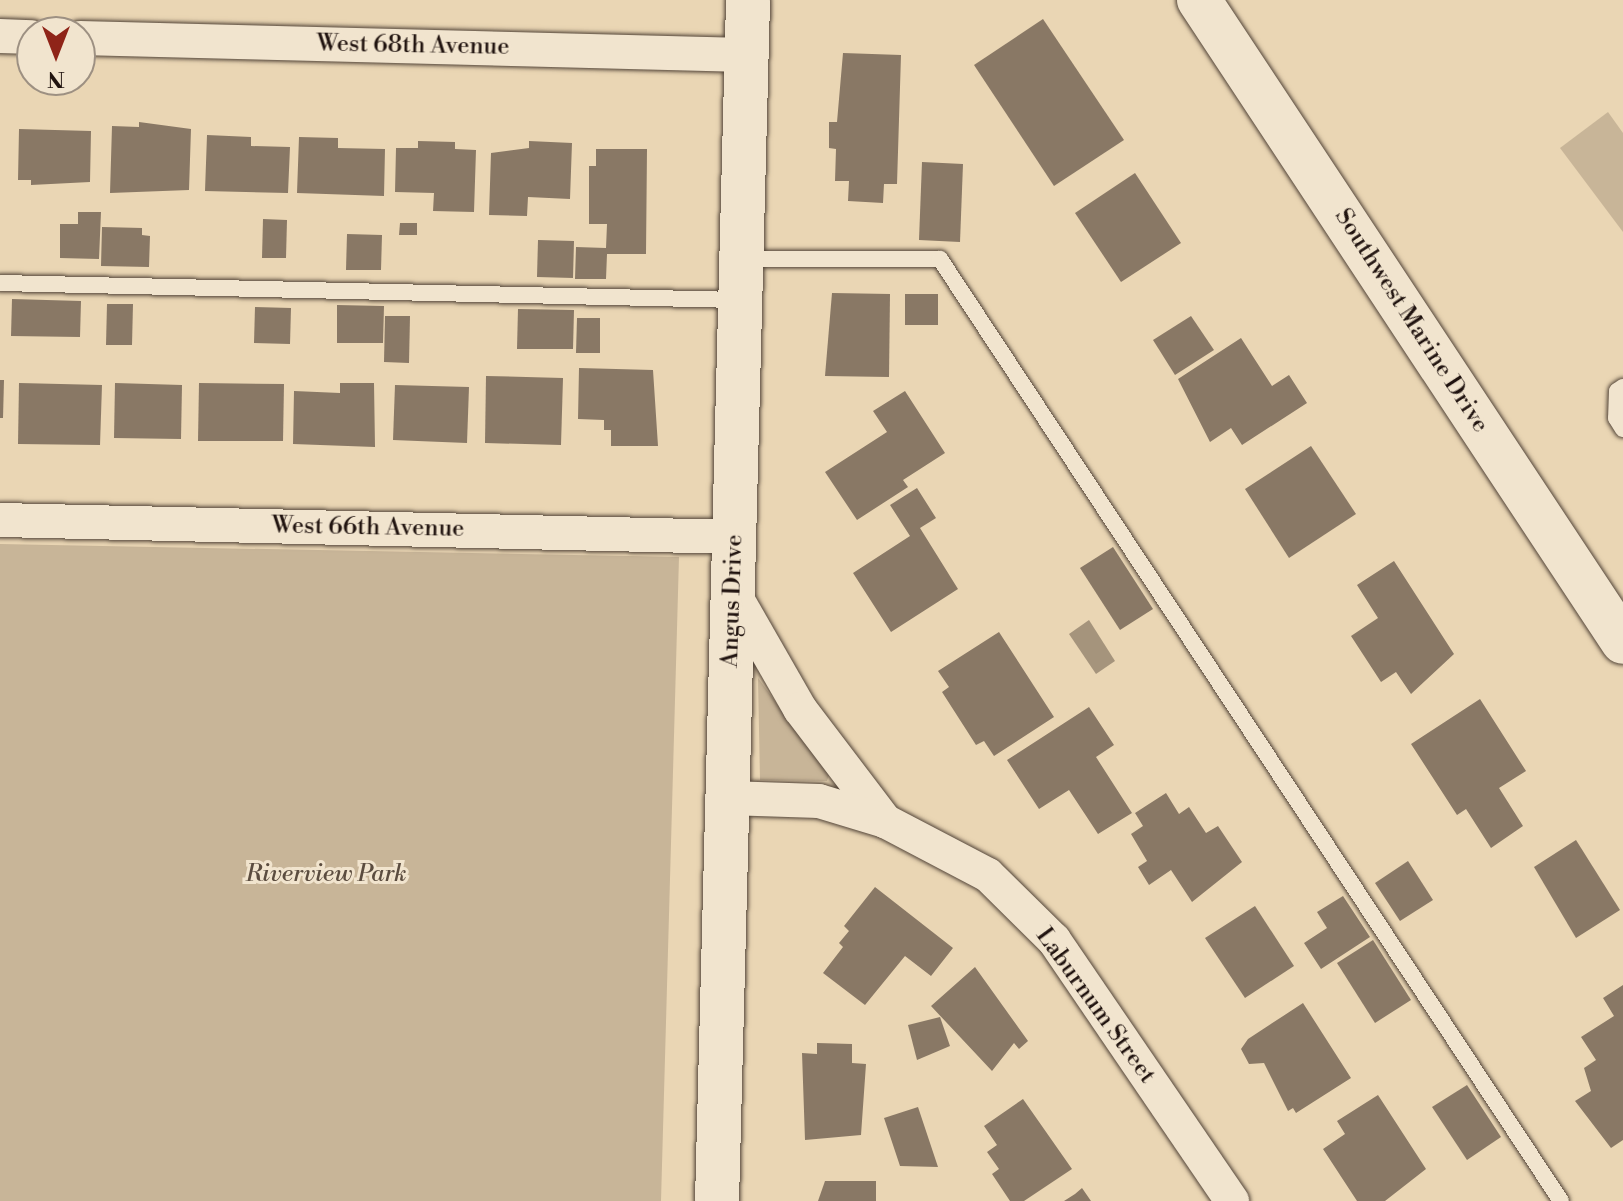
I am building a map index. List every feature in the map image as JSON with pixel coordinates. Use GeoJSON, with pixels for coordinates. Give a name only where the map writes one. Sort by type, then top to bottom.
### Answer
{"type":"FeatureCollection","features":[{"type":"Feature","properties":{"kind":"street","name":"Angus Drive"},"geometry":{"type":"LineString","coordinates":[[717,1201],[748,0]]}},
{"type":"Feature","properties":{"kind":"street","name":"Southwest Marine Drive"},"geometry":{"type":"LineString","coordinates":[[1199,0],[1623,642]]}},
{"type":"Feature","properties":{"kind":"street","name":"West 68th Avenue"},"geometry":{"type":"LineString","coordinates":[[96,38],[746,55]]}},
{"type":"Feature","properties":{"kind":"street","name":"West 66th Avenue"},"geometry":{"type":"LineString","coordinates":[[0,520],[735,537]]}},
{"type":"Feature","properties":{"kind":"street","name":"Laburnum Street"},"geometry":{"type":"LineString","coordinates":[[732,592],[800,709],[885,821]]}},
{"type":"Feature","properties":{"kind":"street","name":"Laburnum Street"},"geometry":{"type":"LineString","coordinates":[[727,798],[819,801],[885,821],[988,875],[1054,940],[1232,1201]]}},
{"type":"Feature","properties":{"kind":"lane"},"geometry":{"type":"LineString","coordinates":[[0,283],[740,280],[940,259],[1561,1201]]}},
{"type":"Feature","properties":{"kind":"lane"},"geometry":{"type":"LineString","coordinates":[[1623,387],[1617,391],[1616,418],[1623,429]]}},
{"type":"Feature","properties":{"kind":"green space"},"geometry":{"type":"Polygon","coordinates":[[[1608,112],[1623,133],[1623,232],[1560,148],[1608,112]]]}},
{"type":"Feature","properties":{"kind":"green space","name":"Riverview Park"},"geometry":{"type":"Polygon","coordinates":[[[0,544],[679,557],[661,1201],[0,1201],[0,544]]]}},
{"type":"Feature","properties":{"kind":"green space"},"geometry":{"type":"Polygon","coordinates":[[[758,678],[829,775],[827,781],[760,780],[758,678]]]}},
{"type":"Feature","properties":{"kind":"shaded area"},"geometry":{"type":"Polygon","coordinates":[[[1089,620],[1115,661],[1096,674],[1069,634],[1089,620]]]}},
{"type":"Feature","properties":{"kind":"building"},"geometry":{"type":"Polygon","coordinates":[[[1043,19],[1124,140],[1054,186],[974,65],[1043,19]]]}},
{"type":"Feature","properties":{"kind":"building"},"geometry":{"type":"Polygon","coordinates":[[[843,53],[901,55],[897,184],[884,184],[883,203],[848,201],[849,181],[835,181],[836,149],[829,148],[829,122],[837,122],[843,53]]]}},
{"type":"Feature","properties":{"kind":"building"},"geometry":{"type":"Polygon","coordinates":[[[139,122],[191,129],[189,190],[110,193],[112,126],[139,127],[139,122]]]}},
{"type":"Feature","properties":{"kind":"building"},"geometry":{"type":"Polygon","coordinates":[[[19,129],[91,131],[90,182],[31,185],[31,180],[18,180],[19,129]]]}},
{"type":"Feature","properties":{"kind":"building"},"geometry":{"type":"Polygon","coordinates":[[[207,135],[251,137],[251,146],[290,147],[288,193],[205,191],[207,135]]]}},
{"type":"Feature","properties":{"kind":"building"},"geometry":{"type":"Polygon","coordinates":[[[299,137],[338,138],[338,148],[385,149],[384,196],[297,193],[299,137]]]}},
{"type":"Feature","properties":{"kind":"building"},"geometry":{"type":"Polygon","coordinates":[[[418,141],[455,142],[455,149],[476,150],[474,212],[433,211],[434,193],[395,192],[396,148],[418,148],[418,141]]]}},
{"type":"Feature","properties":{"kind":"building"},"geometry":{"type":"Polygon","coordinates":[[[529,141],[572,143],[570,199],[528,197],[527,216],[489,215],[491,153],[529,148],[529,141]]]}},
{"type":"Feature","properties":{"kind":"building"},"geometry":{"type":"Polygon","coordinates":[[[596,149],[647,149],[646,254],[607,254],[606,279],[575,279],[576,247],[606,248],[607,224],[589,224],[589,166],[596,166],[596,149]]]}},
{"type":"Feature","properties":{"kind":"building"},"geometry":{"type":"Polygon","coordinates":[[[922,162],[963,164],[960,242],[919,240],[922,162]]]}},
{"type":"Feature","properties":{"kind":"building"},"geometry":{"type":"Polygon","coordinates":[[[1135,173],[1181,243],[1121,282],[1075,213],[1135,173]]]}},
{"type":"Feature","properties":{"kind":"building"},"geometry":{"type":"Polygon","coordinates":[[[78,212],[101,212],[99,259],[60,258],[60,224],[78,224],[78,212]]]}},
{"type":"Feature","properties":{"kind":"building"},"geometry":{"type":"Polygon","coordinates":[[[263,219],[287,220],[286,258],[262,258],[263,219]]]}},
{"type":"Feature","properties":{"kind":"building"},"geometry":{"type":"Polygon","coordinates":[[[400,223],[417,223],[417,235],[399,235],[400,223]]]}},
{"type":"Feature","properties":{"kind":"building"},"geometry":{"type":"Polygon","coordinates":[[[102,227],[142,228],[142,235],[150,236],[149,267],[101,266],[102,227]]]}},
{"type":"Feature","properties":{"kind":"building"},"geometry":{"type":"Polygon","coordinates":[[[347,234],[382,235],[381,270],[346,270],[347,234]]]}},
{"type":"Feature","properties":{"kind":"building"},"geometry":{"type":"Polygon","coordinates":[[[538,240],[574,241],[573,278],[537,277],[538,240]]]}},
{"type":"Feature","properties":{"kind":"building"},"geometry":{"type":"Polygon","coordinates":[[[832,293],[890,294],[889,377],[825,376],[832,293]]]}},
{"type":"Feature","properties":{"kind":"building"},"geometry":{"type":"Polygon","coordinates":[[[905,294],[938,294],[938,325],[905,325],[905,294]]]}},
{"type":"Feature","properties":{"kind":"building"},"geometry":{"type":"Polygon","coordinates":[[[12,299],[81,301],[80,337],[11,336],[12,299]]]}},
{"type":"Feature","properties":{"kind":"building"},"geometry":{"type":"Polygon","coordinates":[[[107,304],[133,304],[132,345],[106,345],[107,304]]]}},
{"type":"Feature","properties":{"kind":"building"},"geometry":{"type":"Polygon","coordinates":[[[337,305],[384,306],[383,343],[337,343],[337,305]]]}},
{"type":"Feature","properties":{"kind":"building"},"geometry":{"type":"Polygon","coordinates":[[[255,307],[291,308],[290,344],[254,343],[255,307]]]}},
{"type":"Feature","properties":{"kind":"building"},"geometry":{"type":"Polygon","coordinates":[[[518,309],[574,310],[573,349],[517,349],[518,309]]]}},
{"type":"Feature","properties":{"kind":"building"},"geometry":{"type":"Polygon","coordinates":[[[385,316],[410,316],[409,363],[384,362],[385,316]]]}},
{"type":"Feature","properties":{"kind":"building"},"geometry":{"type":"Polygon","coordinates":[[[1191,316],[1214,350],[1175,375],[1153,340],[1191,316]]]}},
{"type":"Feature","properties":{"kind":"building"},"geometry":{"type":"Polygon","coordinates":[[[577,318],[600,318],[600,353],[576,353],[577,318]]]}},
{"type":"Feature","properties":{"kind":"building"},"geometry":{"type":"Polygon","coordinates":[[[1241,338],[1272,386],[1289,375],[1307,403],[1242,445],[1231,428],[1210,442],[1178,379],[1241,338]]]}},
{"type":"Feature","properties":{"kind":"building"},"geometry":{"type":"Polygon","coordinates":[[[579,368],[653,370],[658,446],[611,446],[611,430],[604,430],[604,420],[578,419],[579,368]]]}},
{"type":"Feature","properties":{"kind":"building"},"geometry":{"type":"Polygon","coordinates":[[[486,376],[563,378],[561,445],[485,443],[486,376]]]}},
{"type":"Feature","properties":{"kind":"building"},"geometry":{"type":"Polygon","coordinates":[[[0,380],[4,380],[3,418],[0,418],[0,380]]]}},
{"type":"Feature","properties":{"kind":"building"},"geometry":{"type":"Polygon","coordinates":[[[19,383],[102,385],[100,445],[18,444],[19,383]]]}},
{"type":"Feature","properties":{"kind":"building"},"geometry":{"type":"Polygon","coordinates":[[[115,383],[182,385],[181,439],[114,438],[115,383]]]}},
{"type":"Feature","properties":{"kind":"building"},"geometry":{"type":"Polygon","coordinates":[[[199,383],[284,384],[283,441],[198,441],[199,383]]]}},
{"type":"Feature","properties":{"kind":"building"},"geometry":{"type":"Polygon","coordinates":[[[340,383],[374,383],[375,447],[293,444],[294,391],[340,393],[340,383]]]}},
{"type":"Feature","properties":{"kind":"building"},"geometry":{"type":"Polygon","coordinates":[[[395,385],[469,387],[467,443],[393,440],[395,385]]]}},
{"type":"Feature","properties":{"kind":"building"},"geometry":{"type":"Polygon","coordinates":[[[905,391],[945,453],[903,480],[908,487],[857,520],[825,472],[887,432],[873,411],[905,391]]]}},
{"type":"Feature","properties":{"kind":"building"},"geometry":{"type":"Polygon","coordinates":[[[1311,446],[1356,514],[1289,558],[1245,489],[1311,446]]]}},
{"type":"Feature","properties":{"kind":"building"},"geometry":{"type":"Polygon","coordinates":[[[917,488],[936,518],[920,528],[958,589],[891,632],[853,573],[910,536],[890,505],[917,488]]]}},
{"type":"Feature","properties":{"kind":"building"},"geometry":{"type":"Polygon","coordinates":[[[1113,547],[1153,609],[1120,630],[1080,568],[1113,547]]]}},
{"type":"Feature","properties":{"kind":"building"},"geometry":{"type":"Polygon","coordinates":[[[1394,561],[1454,654],[1411,694],[1396,672],[1381,682],[1351,636],[1378,618],[1357,585],[1394,561]]]}},
{"type":"Feature","properties":{"kind":"building"},"geometry":{"type":"Polygon","coordinates":[[[999,632],[1054,717],[994,756],[984,741],[976,745],[942,692],[949,687],[938,671],[999,632]]]}},
{"type":"Feature","properties":{"kind":"building"},"geometry":{"type":"Polygon","coordinates":[[[1480,699],[1526,771],[1499,788],[1523,826],[1491,848],[1466,809],[1457,815],[1411,744],[1480,699]]]}},
{"type":"Feature","properties":{"kind":"building"},"geometry":{"type":"Polygon","coordinates":[[[1089,707],[1114,745],[1096,757],[1132,813],[1098,834],[1069,790],[1039,809],[1007,760],[1089,707]]]}},
{"type":"Feature","properties":{"kind":"building"},"geometry":{"type":"Polygon","coordinates":[[[1166,793],[1179,814],[1189,807],[1206,833],[1218,826],[1242,862],[1192,902],[1171,870],[1149,885],[1138,867],[1147,861],[1131,834],[1143,826],[1135,813],[1166,793]]]}},
{"type":"Feature","properties":{"kind":"building"},"geometry":{"type":"Polygon","coordinates":[[[1576,840],[1620,910],[1576,938],[1534,867],[1576,840]]]}},
{"type":"Feature","properties":{"kind":"building"},"geometry":{"type":"Polygon","coordinates":[[[1408,861],[1433,900],[1400,921],[1375,883],[1408,861]]]}},
{"type":"Feature","properties":{"kind":"building"},"geometry":{"type":"Polygon","coordinates":[[[875,887],[953,948],[931,976],[905,956],[865,1005],[823,973],[843,947],[839,943],[849,931],[844,926],[875,887]]]}},
{"type":"Feature","properties":{"kind":"building"},"geometry":{"type":"Polygon","coordinates":[[[1343,896],[1370,937],[1321,969],[1304,943],[1327,928],[1317,912],[1343,896]]]}},
{"type":"Feature","properties":{"kind":"building"},"geometry":{"type":"Polygon","coordinates":[[[1255,906],[1294,966],[1245,998],[1205,938],[1255,906]]]}},
{"type":"Feature","properties":{"kind":"building"},"geometry":{"type":"Polygon","coordinates":[[[1373,940],[1411,1000],[1375,1023],[1337,963],[1373,940]]]}},
{"type":"Feature","properties":{"kind":"building"},"geometry":{"type":"Polygon","coordinates":[[[975,967],[1028,1041],[1019,1049],[1014,1043],[992,1071],[931,1006],[975,967]]]}},
{"type":"Feature","properties":{"kind":"building"},"geometry":{"type":"Polygon","coordinates":[[[1623,985],[1623,1140],[1611,1148],[1575,1101],[1591,1091],[1584,1068],[1596,1060],[1581,1037],[1614,1016],[1603,998],[1623,985]]]}},
{"type":"Feature","properties":{"kind":"building"},"geometry":{"type":"Polygon","coordinates":[[[1303,1003],[1351,1078],[1296,1113],[1293,1108],[1288,1111],[1264,1063],[1249,1064],[1241,1049],[1248,1039],[1303,1003]]]}},
{"type":"Feature","properties":{"kind":"building"},"geometry":{"type":"Polygon","coordinates":[[[940,1017],[950,1046],[917,1060],[908,1025],[940,1017]]]}},
{"type":"Feature","properties":{"kind":"building"},"geometry":{"type":"Polygon","coordinates":[[[817,1043],[852,1044],[852,1063],[866,1064],[861,1135],[805,1140],[802,1053],[817,1054],[817,1043]]]}},
{"type":"Feature","properties":{"kind":"building"},"geometry":{"type":"Polygon","coordinates":[[[1467,1085],[1501,1137],[1467,1160],[1432,1107],[1467,1085]]]}},
{"type":"Feature","properties":{"kind":"building"},"geometry":{"type":"Polygon","coordinates":[[[1378,1095],[1426,1169],[1385,1201],[1357,1201],[1323,1149],[1345,1134],[1337,1121],[1378,1095]]]}},
{"type":"Feature","properties":{"kind":"building"},"geometry":{"type":"Polygon","coordinates":[[[1023,1099],[1072,1169],[1024,1201],[1010,1201],[992,1174],[999,1169],[987,1152],[997,1145],[984,1126],[1023,1099]]]}},
{"type":"Feature","properties":{"kind":"building"},"geometry":{"type":"Polygon","coordinates":[[[918,1107],[938,1167],[900,1166],[884,1118],[918,1107]]]}},
{"type":"Feature","properties":{"kind":"building"},"geometry":{"type":"Polygon","coordinates":[[[825,1181],[876,1181],[876,1201],[818,1201],[825,1181]]]}},
{"type":"Feature","properties":{"kind":"building"},"geometry":{"type":"Polygon","coordinates":[[[1082,1188],[1091,1201],[1064,1201],[1075,1194],[1082,1188]]]}}]}
